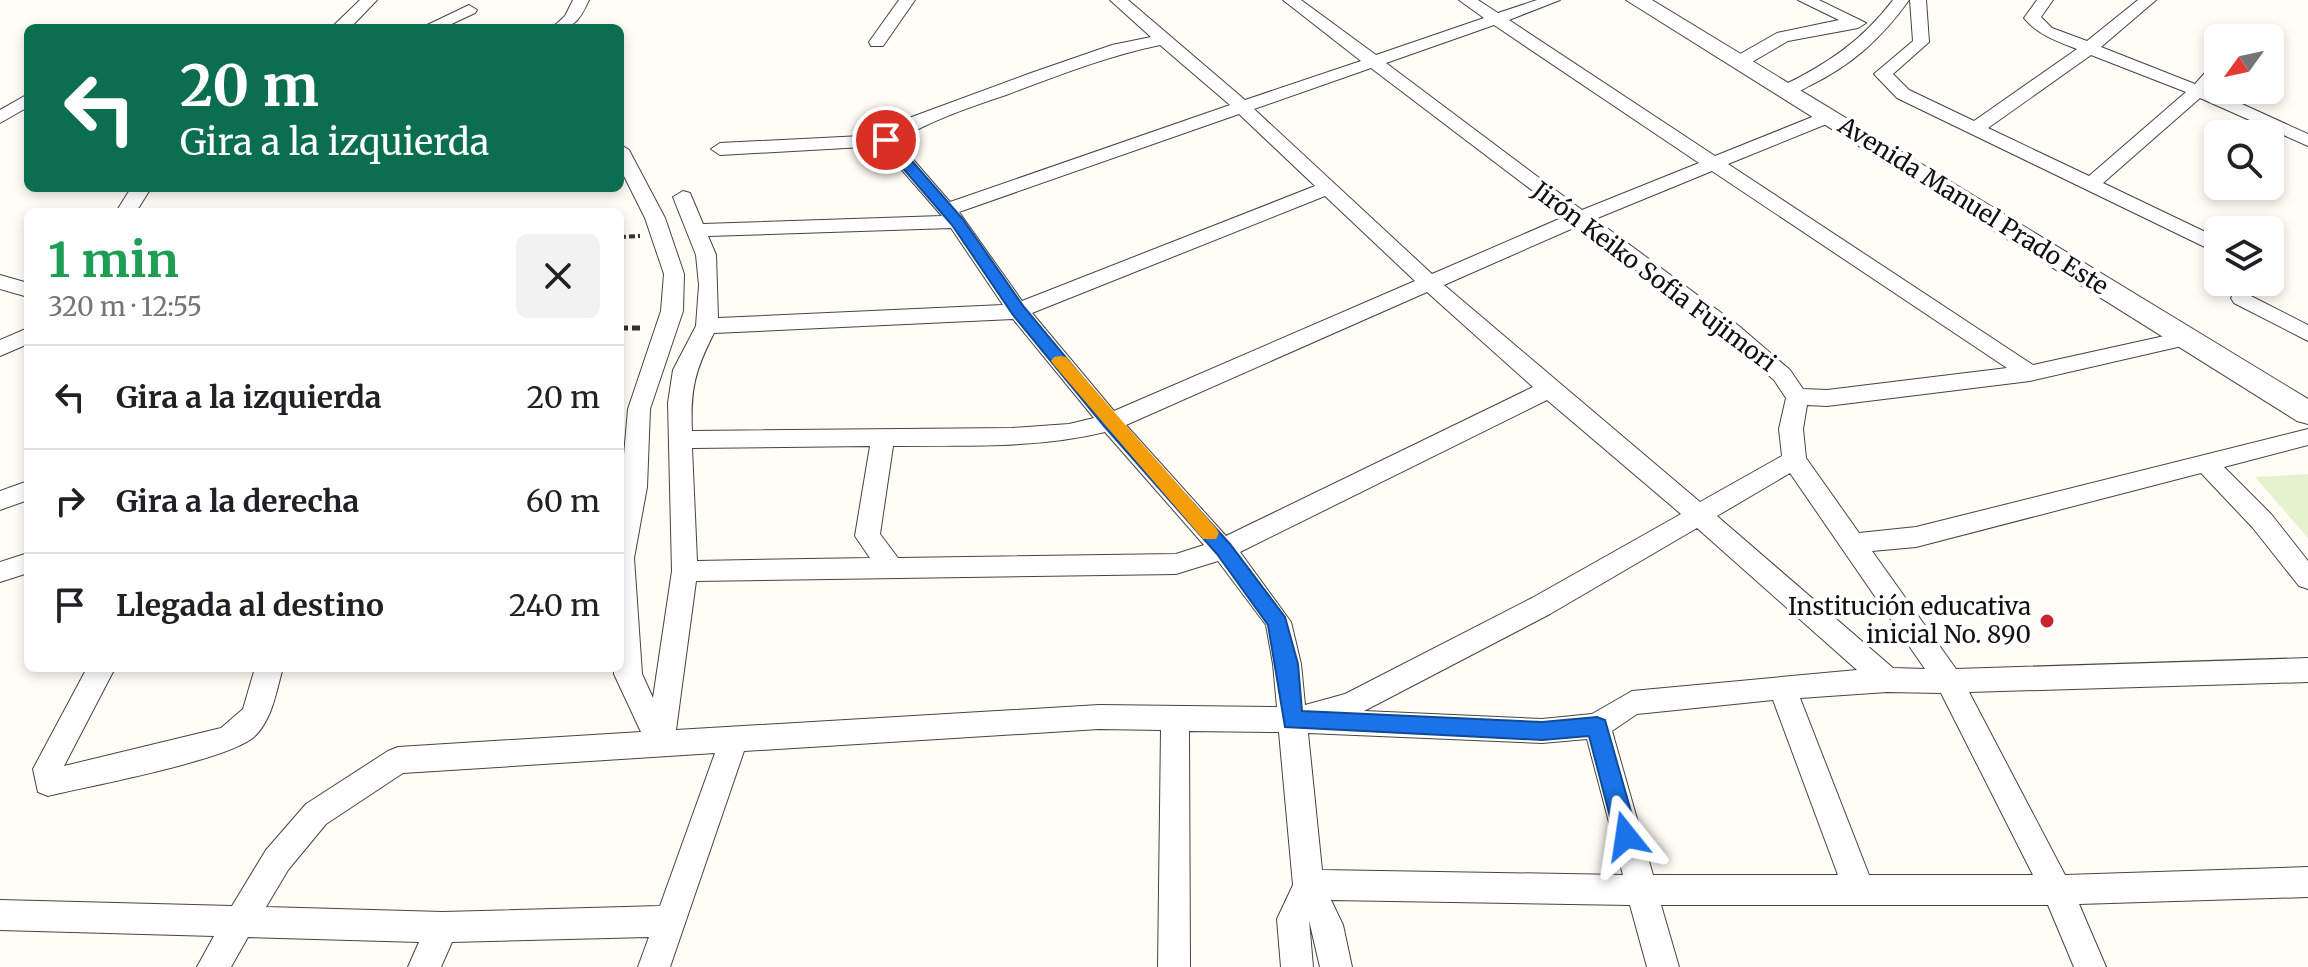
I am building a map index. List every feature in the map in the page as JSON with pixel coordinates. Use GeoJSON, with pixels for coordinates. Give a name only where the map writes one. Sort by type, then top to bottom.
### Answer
{"type":"FeatureCollection","features":[{"type":"Feature","properties":{"kind":"street"},"geometry":{"type":"LineString","coordinates":[[343,24],[369,0]]}},
{"type":"Feature","properties":{"kind":"street"},"geometry":{"type":"LineString","coordinates":[[565,24],[572,19],[581,0]]}},
{"type":"Feature","properties":{"kind":"street"},"geometry":{"type":"LineString","coordinates":[[877,42],[907,0]]}},
{"type":"Feature","properties":{"kind":"street"},"geometry":{"type":"LineString","coordinates":[[1118,0],[1241,106],[1429,283],[1887,680]]}},
{"type":"Feature","properties":{"kind":"street","name":"Jirón Keiko Sofia Fujimori"},"geometry":{"type":"LineString","coordinates":[[1291,0],[1731,331],[1782,375],[1797,397]]}},
{"type":"Feature","properties":{"kind":"street"},"geometry":{"type":"LineString","coordinates":[[1467,0],[2030,373]]}},
{"type":"Feature","properties":{"kind":"street"},"geometry":{"type":"LineString","coordinates":[[695,230],[951,216],[1241,106],[1552,0]]}},
{"type":"Feature","properties":{"kind":"street","name":"Avenida Manuel Prado Este"},"geometry":{"type":"LineString","coordinates":[[1637,0],[2308,413]]}},
{"type":"Feature","properties":{"kind":"street"},"geometry":{"type":"LineString","coordinates":[[1806,0],[1878,33]]}},
{"type":"Feature","properties":{"kind":"street"},"geometry":{"type":"LineString","coordinates":[[1786,91],[1837,67],[1878,33],[1901,0]]}},
{"type":"Feature","properties":{"kind":"street"},"geometry":{"type":"LineString","coordinates":[[1918,0],[1921,42],[1883,74],[1903,94],[2204,239]]}},
{"type":"Feature","properties":{"kind":"street"},"geometry":{"type":"LineString","coordinates":[[2045,0],[2033,14],[2034,22],[2046,31],[2198,91],[2308,141]]}},
{"type":"Feature","properties":{"kind":"street"},"geometry":{"type":"LineString","coordinates":[[1974,130],[2089,48],[2148,0]]}},
{"type":"Feature","properties":{"kind":"street"},"geometry":{"type":"LineString","coordinates":[[437,24],[473,5]]}},
{"type":"Feature","properties":{"kind":"street"},"geometry":{"type":"LineString","coordinates":[[458,24],[473,5]]}},
{"type":"Feature","properties":{"kind":"street"},"geometry":{"type":"LineString","coordinates":[[1739,62],[1783,37],[1855,22]]}},
{"type":"Feature","properties":{"kind":"street"},"geometry":{"type":"LineString","coordinates":[[720,149],[886,140],[915,122],[1037,77],[1118,49],[1161,40]]}},
{"type":"Feature","properties":{"kind":"street"},"geometry":{"type":"LineString","coordinates":[[2090,185],[2204,84]]}},
{"type":"Feature","properties":{"kind":"street"},"geometry":{"type":"LineString","coordinates":[[0,118],[24,102]]}},
{"type":"Feature","properties":{"kind":"street"},"geometry":{"type":"LineString","coordinates":[[680,440],[1012,436],[1069,432],[1110,422],[1579,218],[1828,117]]}},
{"type":"Feature","properties":{"kind":"street"},"geometry":{"type":"LineString","coordinates":[[886,140],[951,216],[1018,311],[1110,422],[1223,549],[1278,622],[1287,664],[1308,885],[1327,925],[1336,967]]}},
{"type":"Feature","properties":{"kind":"street"},"geometry":{"type":"LineString","coordinates":[[624,158],[655,218],[674,274],[672,311],[639,409],[635,487],[624,543]]}},
{"type":"Feature","properties":{"kind":"street"},"geometry":{"type":"LineString","coordinates":[[707,326],[967,316],[1018,311],[1328,188]]}},
{"type":"Feature","properties":{"kind":"street"},"geometry":{"type":"LineString","coordinates":[[660,743],[685,571],[679,403],[684,370],[707,326],[709,285],[706,255],[683,197]]}},
{"type":"Feature","properties":{"kind":"street"},"geometry":{"type":"LineString","coordinates":[[0,282],[24,289]]}},
{"type":"Feature","properties":{"kind":"street"},"geometry":{"type":"LineString","coordinates":[[2241,298],[2308,334]]}},
{"type":"Feature","properties":{"kind":"street"},"geometry":{"type":"LineString","coordinates":[[0,349],[24,337]]}},
{"type":"Feature","properties":{"kind":"street"},"geometry":{"type":"LineString","coordinates":[[2090,967],[2057,890],[1949,681],[1794,460],[1791,429],[1797,397],[1827,398],[2030,373],[2187,338]]}},
{"type":"Feature","properties":{"kind":"street"},"geometry":{"type":"LineString","coordinates":[[685,571],[1176,564],[1223,549],[1549,389]]}},
{"type":"Feature","properties":{"kind":"street"},"geometry":{"type":"LineString","coordinates":[[1854,543],[1916,537],[2308,437]]}},
{"type":"Feature","properties":{"kind":"street"},"geometry":{"type":"LineString","coordinates":[[883,438],[867,536],[892,569]]}},
{"type":"Feature","properties":{"kind":"street"},"geometry":{"type":"LineString","coordinates":[[1293,720],[1351,704],[1541,606],[1794,460]]}},
{"type":"Feature","properties":{"kind":"street"},"geometry":{"type":"LineString","coordinates":[[2205,463],[2262,521],[2308,579]]}},
{"type":"Feature","properties":{"kind":"street"},"geometry":{"type":"LineString","coordinates":[[0,501],[24,492]]}},
{"type":"Feature","properties":{"kind":"street"},"geometry":{"type":"LineString","coordinates":[[0,572],[24,564]]}},
{"type":"Feature","properties":{"kind":"street"},"geometry":{"type":"LineString","coordinates":[[624,608],[628,674],[660,743]]}},
{"type":"Feature","properties":{"kind":"street"},"geometry":{"type":"LineString","coordinates":[[213,967],[237,922],[277,860],[316,814],[398,760],[1099,717],[1293,720],[1542,731],[1597,726],[1632,703],[1782,687],[1887,680],[1949,681],[2308,670]]}},
{"type":"Feature","properties":{"kind":"street"},"geometry":{"type":"LineString","coordinates":[[99,672],[47,769],[48,783],[227,739],[254,719],[268,672]]}},
{"type":"Feature","properties":{"kind":"street"},"geometry":{"type":"LineString","coordinates":[[1782,687],[1859,890]]}},
{"type":"Feature","properties":{"kind":"street"},"geometry":{"type":"LineString","coordinates":[[1174,967],[1175,718]]}},
{"type":"Feature","properties":{"kind":"street"},"geometry":{"type":"LineString","coordinates":[[1597,726],[1663,967]]}},
{"type":"Feature","properties":{"kind":"street"},"geometry":{"type":"LineString","coordinates":[[654,967],[734,739]]}},
{"type":"Feature","properties":{"kind":"street"},"geometry":{"type":"LineString","coordinates":[[1308,885],[1641,890],[2057,890],[2308,882]]}},
{"type":"Feature","properties":{"kind":"street"},"geometry":{"type":"LineString","coordinates":[[1297,967],[1293,919],[1308,885]]}},
{"type":"Feature","properties":{"kind":"street"},"geometry":{"type":"LineString","coordinates":[[5,922],[237,922],[443,927],[668,921]]}},
{"type":"Feature","properties":{"kind":"street"},"geometry":{"type":"LineString","coordinates":[[424,967],[443,927]]}},
{"type":"Feature","properties":{"kind":"green space"},"geometry":{"type":"Polygon","coordinates":[[[2308,474],[2308,538],[2255,477],[2308,474]]]}},
{"type":"Feature","properties":{"kind":"slow traffic"},"geometry":{"type":"LineString","coordinates":[[1060,361],[1209,533]]}},
{"type":"Feature","properties":{"kind":"place","name":"Institución educativa inicial No. 890"},"geometry":{"type":"Point","coordinates":[2047,621]}},
{"type":"Feature","properties":{"kind":"route"},"geometry":{"type":"LineString","coordinates":[[886,140],[957,222],[1018,311],[1110,422],[1223,549],[1278,622],[1287,664],[1293,720],[1542,731],[1597,726],[1626,836]]}}]}
